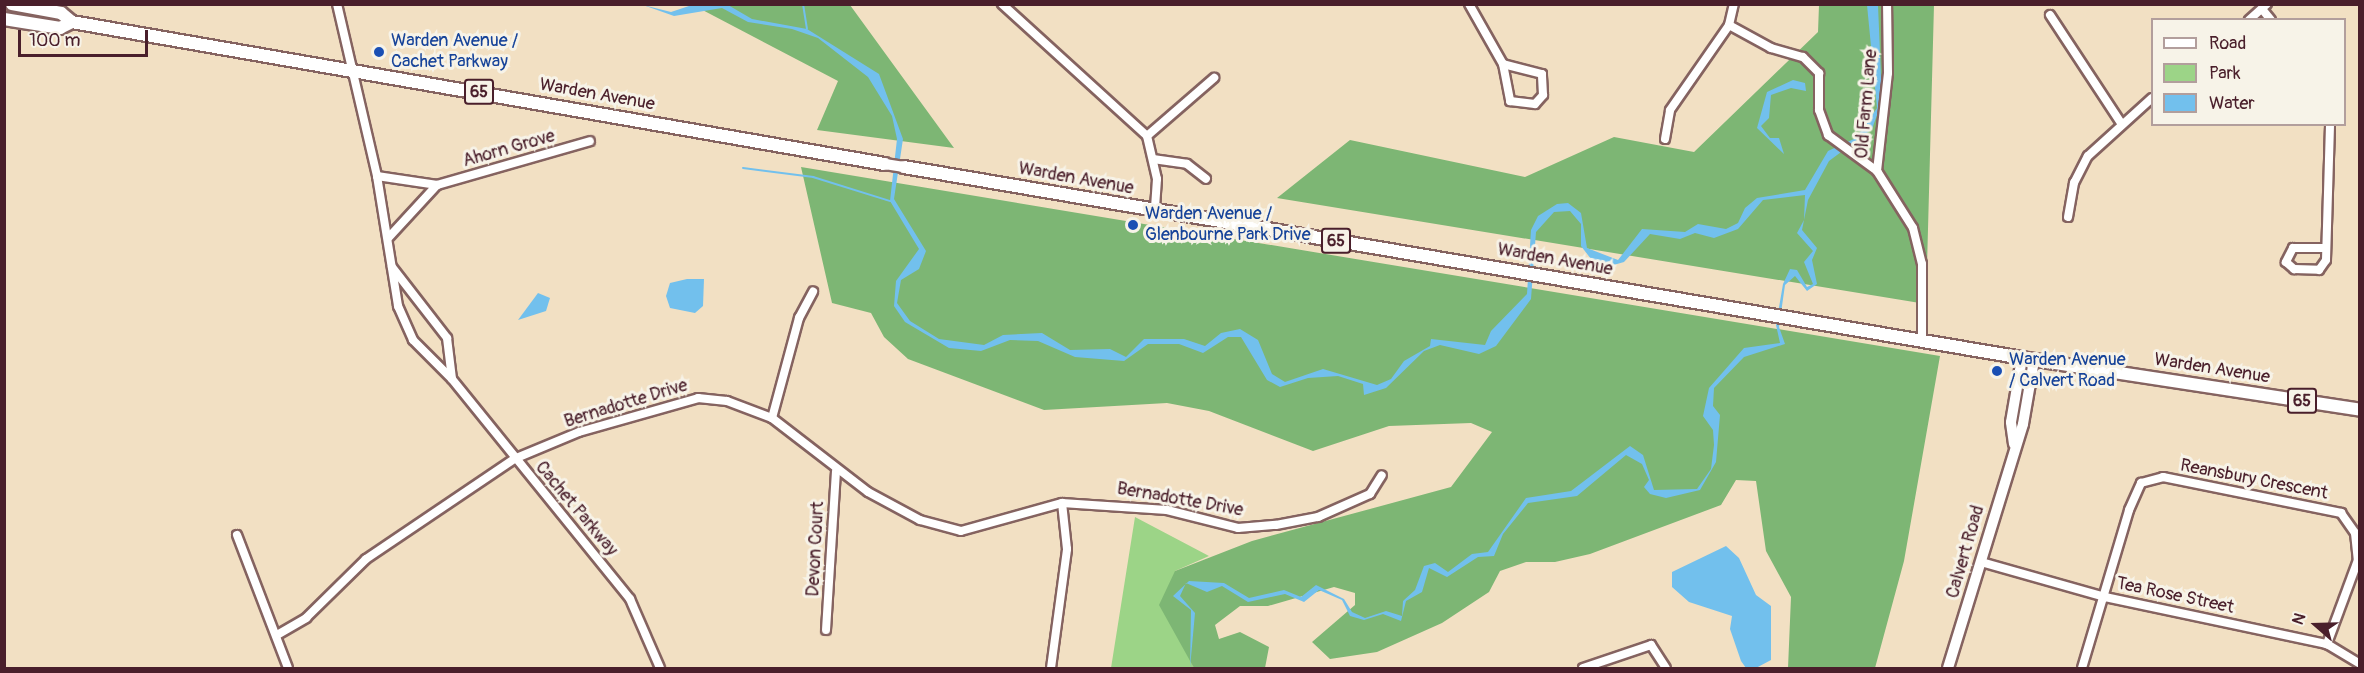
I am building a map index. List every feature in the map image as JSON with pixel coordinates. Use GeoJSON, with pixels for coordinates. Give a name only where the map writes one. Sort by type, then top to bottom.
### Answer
{"type":"FeatureCollection","features":[{"type":"Feature","properties":{"kind":"main road","name":"Warden Avenue"},"geometry":{"type":"LineString","coordinates":[[12,4],[61,13],[72,22],[353,69],[885,164]]}},
{"type":"Feature","properties":{"kind":"main road","name":"Warden Avenue"},"geometry":{"type":"LineString","coordinates":[[4,19],[60,28],[72,22]]}},
{"type":"Feature","properties":{"kind":"main road","name":"Warden Avenue"},"geometry":{"type":"LineString","coordinates":[[904,167],[2028,359],[2360,410]]}},
{"type":"Feature","properties":{"kind":"street","name":"Cachet Parkway"},"geometry":{"type":"LineString","coordinates":[[337,4],[389,237],[398,306],[413,340],[452,379],[514,459],[630,599],[660,669]]}},
{"type":"Feature","properties":{"kind":"street"},"geometry":{"type":"LineString","coordinates":[[1002,4],[1147,136],[1153,159],[1155,211]]}},
{"type":"Feature","properties":{"kind":"street"},"geometry":{"type":"LineString","coordinates":[[1469,4],[1503,64],[1510,100],[1535,104],[1543,95],[1542,74],[1503,64]]}},
{"type":"Feature","properties":{"kind":"street"},"geometry":{"type":"LineString","coordinates":[[1665,139],[1670,110],[1729,25],[1734,4]]}},
{"type":"Feature","properties":{"kind":"street","name":"Old Farm Lane"},"geometry":{"type":"LineString","coordinates":[[1877,171],[1888,73],[1887,4]]}},
{"type":"Feature","properties":{"kind":"street"},"geometry":{"type":"LineString","coordinates":[[2251,18],[2264,7]]}},
{"type":"Feature","properties":{"kind":"street"},"geometry":{"type":"LineString","coordinates":[[2050,15],[2121,123]]}},
{"type":"Feature","properties":{"kind":"street"},"geometry":{"type":"LineString","coordinates":[[1729,25],[1815,67],[1828,135],[1877,171],[1918,245],[1922,341]]}},
{"type":"Feature","properties":{"kind":"street"},"geometry":{"type":"LineString","coordinates":[[1147,136],[1214,78]]}},
{"type":"Feature","properties":{"kind":"street"},"geometry":{"type":"LineString","coordinates":[[2068,217],[2074,183],[2088,156],[2121,123],[2151,99]]}},
{"type":"Feature","properties":{"kind":"street"},"geometry":{"type":"LineString","coordinates":[[2324,248],[2293,248],[2286,262],[2294,269],[2319,270],[2326,260],[2324,248],[2330,126]]}},
{"type":"Feature","properties":{"kind":"street","name":"Ahorn Grove"},"geometry":{"type":"LineString","coordinates":[[376,176],[437,185],[590,141]]}},
{"type":"Feature","properties":{"kind":"street"},"geometry":{"type":"LineString","coordinates":[[1153,159],[1187,164],[1206,179]]}},
{"type":"Feature","properties":{"kind":"street","name":"Warden Avenue"},"geometry":{"type":"LineString","coordinates":[[885,164],[904,167]]}},
{"type":"Feature","properties":{"kind":"street"},"geometry":{"type":"LineString","coordinates":[[389,237],[437,185]]}},
{"type":"Feature","properties":{"kind":"street"},"geometry":{"type":"LineString","coordinates":[[391,266],[447,338],[452,379]]}},
{"type":"Feature","properties":{"kind":"street"},"geometry":{"type":"LineString","coordinates":[[772,418],[798,318],[813,292]]}},
{"type":"Feature","properties":{"kind":"street","name":"Calvert Road"},"geometry":{"type":"LineString","coordinates":[[1948,669],[2014,444],[2028,359]]}},
{"type":"Feature","properties":{"kind":"street","name":"Bernadotte Drive"},"geometry":{"type":"LineString","coordinates":[[276,635],[306,618],[366,559],[514,459],[579,432],[698,398],[727,401],[772,418],[836,471],[920,520],[961,531],[1062,503],[1157,509],[1238,528],[1276,525],[1318,517],[1370,494],[1382,475]]}},
{"type":"Feature","properties":{"kind":"street","name":"Devon Court"},"geometry":{"type":"LineString","coordinates":[[826,630],[836,471]]}},
{"type":"Feature","properties":{"kind":"street","name":"Reansbury Crescent"},"geometry":{"type":"LineString","coordinates":[[2105,597],[2141,483],[2163,477],[2341,513],[2355,533],[2358,560],[2327,644]]}},
{"type":"Feature","properties":{"kind":"street"},"geometry":{"type":"LineString","coordinates":[[1051,669],[1067,549],[1062,503]]}},
{"type":"Feature","properties":{"kind":"street"},"geometry":{"type":"LineString","coordinates":[[237,535],[288,669]]}},
{"type":"Feature","properties":{"kind":"street","name":"Tea Rose Street"},"geometry":{"type":"LineString","coordinates":[[1981,562],[2105,597],[2327,644],[2360,664]]}},
{"type":"Feature","properties":{"kind":"street"},"geometry":{"type":"LineString","coordinates":[[2082,669],[2105,597]]}},
{"type":"Feature","properties":{"kind":"street"},"geometry":{"type":"LineString","coordinates":[[1583,669],[1652,645],[1666,669]]}},
{"type":"Feature","properties":{"kind":"green space"},"geometry":{"type":"Polygon","coordinates":[[[693,5],[850,5],[954,148],[817,130],[838,81],[693,5]]]}},
{"type":"Feature","properties":{"kind":"green space"},"geometry":{"type":"Polygon","coordinates":[[[1819,5],[1934,5],[1926,304],[1277,198],[1350,140],[1525,177],[1614,137],[1694,152],[1818,32],[1819,5]]]}},
{"type":"Feature","properties":{"kind":"green space"},"geometry":{"type":"Polygon","coordinates":[[[801,167],[1940,356],[1904,561],[1875,668],[1788,668],[1791,597],[1766,551],[1756,481],[1736,480],[1721,505],[1590,554],[1555,562],[1526,562],[1500,571],[1489,592],[1442,623],[1377,652],[1330,659],[1312,642],[1355,605],[1355,593],[1334,587],[1268,606],[1240,606],[1215,625],[1219,639],[1240,632],[1269,647],[1265,668],[1194,668],[1159,605],[1175,571],[1252,541],[1451,487],[1492,432],[1471,423],[1389,426],[1313,451],[1209,411],[1167,403],[1044,410],[908,359],[884,337],[871,313],[832,303],[801,167]]]}},
{"type":"Feature","properties":{"kind":"green space"},"geometry":{"type":"Polygon","coordinates":[[[1135,517],[1209,556],[1175,571],[1183,644],[1194,668],[1111,668],[1135,517]]]}},
{"type":"Feature","properties":{"kind":"water"},"geometry":{"type":"Polygon","coordinates":[[[643,5],[671,12],[692,5],[728,5],[752,19],[807,29],[879,74],[903,139],[894,199],[926,251],[919,269],[901,280],[897,303],[910,321],[939,339],[984,345],[1003,335],[1042,333],[1070,350],[1110,349],[1126,357],[1144,339],[1184,339],[1205,346],[1221,333],[1240,329],[1258,340],[1272,374],[1285,382],[1323,369],[1377,385],[1391,379],[1404,361],[1430,346],[1431,339],[1485,345],[1491,331],[1527,294],[1531,230],[1538,216],[1557,204],[1568,203],[1581,213],[1587,248],[1618,260],[1642,229],[1685,232],[1698,224],[1726,229],[1738,223],[1745,208],[1757,198],[1805,190],[1828,151],[1856,138],[1877,108],[1867,5],[1878,5],[1882,101],[1872,129],[1829,161],[1808,200],[1804,220],[1805,195],[1763,200],[1738,229],[1714,238],[1695,233],[1680,239],[1650,234],[1624,262],[1610,266],[1591,259],[1581,246],[1581,224],[1570,211],[1554,212],[1536,232],[1531,299],[1496,346],[1479,354],[1440,345],[1424,351],[1386,388],[1364,395],[1363,384],[1338,376],[1308,378],[1280,387],[1267,380],[1241,337],[1228,337],[1203,353],[1179,344],[1148,344],[1124,361],[1075,357],[1038,341],[1010,340],[981,351],[949,348],[905,322],[894,306],[896,281],[919,249],[890,201],[897,139],[892,116],[868,77],[818,38],[792,29],[748,22],[722,8],[674,16],[643,5]]]}},
{"type":"Feature","properties":{"kind":"water"},"geometry":{"type":"Polygon","coordinates":[[[1793,80],[1805,83],[1806,91],[1791,88],[1771,95],[1769,118],[1761,126],[1770,138],[1779,138],[1784,154],[1757,128],[1767,92],[1793,80]]]}},
{"type":"Feature","properties":{"kind":"water"},"geometry":{"type":"Polygon","coordinates":[[[1804,220],[1802,230],[1817,248],[1812,260],[1817,284],[1807,291],[1795,276],[1785,285],[1779,327],[1785,344],[1744,357],[1714,388],[1713,406],[1720,415],[1716,462],[1700,490],[1666,498],[1650,494],[1644,487],[1649,480],[1642,464],[1626,455],[1577,496],[1528,503],[1503,534],[1494,556],[1478,557],[1447,577],[1429,568],[1422,592],[1406,601],[1401,621],[1383,614],[1364,620],[1350,616],[1342,600],[1319,590],[1304,602],[1285,594],[1248,602],[1222,586],[1207,592],[1187,583],[1189,581],[1224,583],[1249,598],[1284,590],[1301,597],[1316,585],[1344,599],[1352,612],[1365,618],[1386,611],[1402,616],[1403,601],[1415,590],[1424,566],[1435,563],[1448,572],[1472,554],[1488,552],[1526,498],[1571,491],[1630,446],[1643,455],[1654,490],[1697,489],[1711,469],[1714,445],[1713,430],[1703,416],[1709,388],[1744,348],[1780,343],[1776,325],[1783,284],[1790,269],[1797,270],[1807,287],[1813,284],[1804,262],[1813,251],[1797,233],[1804,220]]]}},
{"type":"Feature","properties":{"kind":"water"},"geometry":{"type":"Polygon","coordinates":[[[687,279],[704,279],[703,306],[695,313],[670,308],[666,296],[670,283],[687,279]]]}},
{"type":"Feature","properties":{"kind":"water"},"geometry":{"type":"Polygon","coordinates":[[[538,293],[550,298],[546,311],[518,320],[538,293]]]}},
{"type":"Feature","properties":{"kind":"water"},"geometry":{"type":"Polygon","coordinates":[[[1726,546],[1739,558],[1756,595],[1771,606],[1771,660],[1756,668],[1746,668],[1741,661],[1730,629],[1732,616],[1689,602],[1672,587],[1672,572],[1726,546]]]}},
{"type":"Feature","properties":{"kind":"water"},"geometry":{"type":"Polygon","coordinates":[[[1185,584],[1180,596],[1195,613],[1190,668],[1191,610],[1173,596],[1185,584]]]}},
{"type":"Feature","properties":{"kind":"waterway"},"geometry":{"type":"LineString","coordinates":[[803,4],[807,29]]}},
{"type":"Feature","properties":{"kind":"waterway"},"geometry":{"type":"LineString","coordinates":[[743,168],[813,177],[890,201]]}},
{"type":"Feature","properties":{"kind":"place","name":"Warden Avenue / Cachet Parkway"},"geometry":{"type":"Point","coordinates":[379,52]}},
{"type":"Feature","properties":{"kind":"place","name":"Warden Avenue / Glenbourne Park Drive"},"geometry":{"type":"Point","coordinates":[1133,225]}},
{"type":"Feature","properties":{"kind":"place","name":"Warden Avenue / Calvert Road"},"geometry":{"type":"Point","coordinates":[1997,371]}}]}
